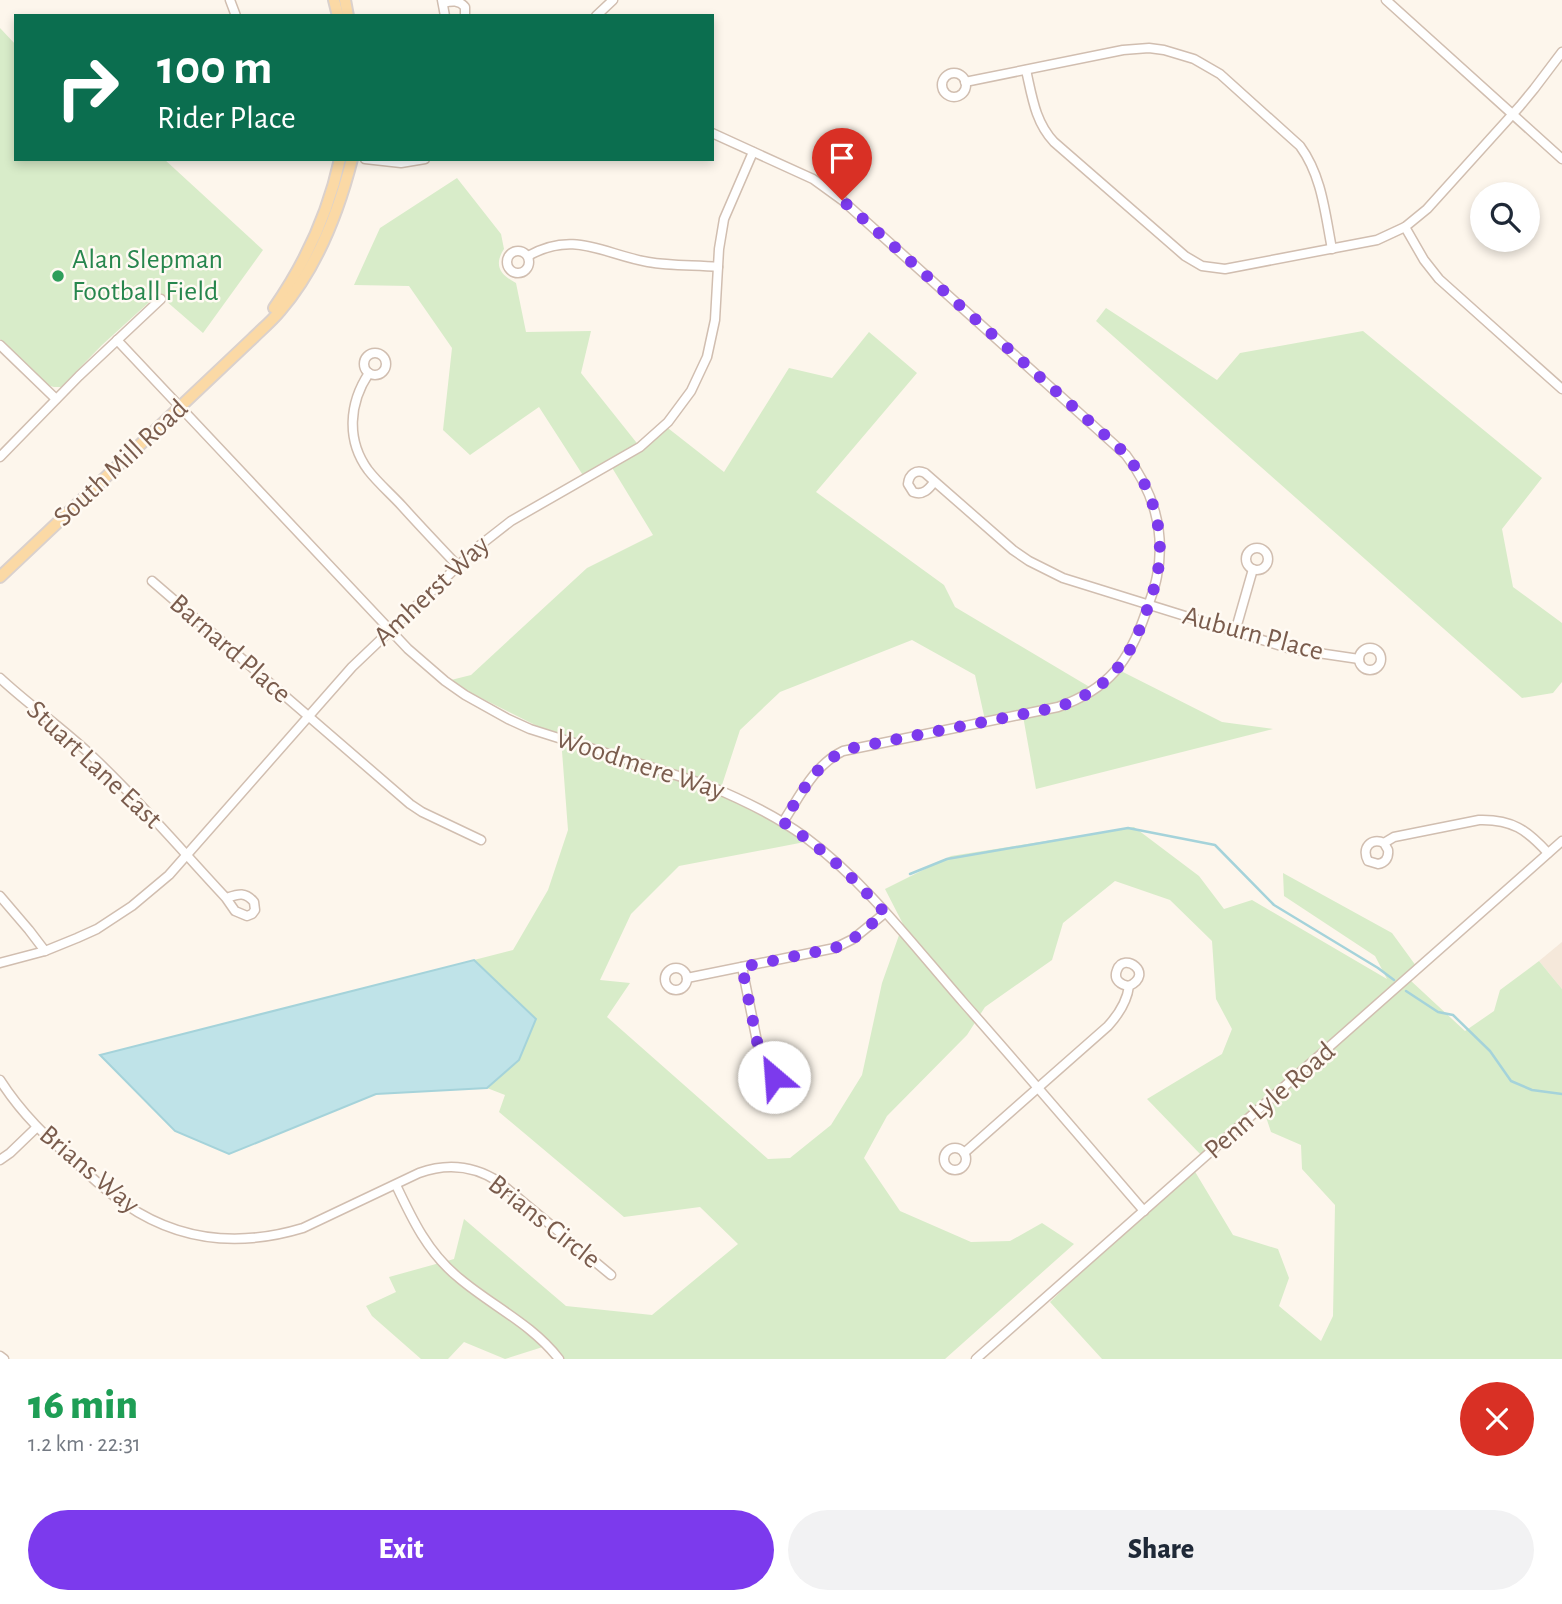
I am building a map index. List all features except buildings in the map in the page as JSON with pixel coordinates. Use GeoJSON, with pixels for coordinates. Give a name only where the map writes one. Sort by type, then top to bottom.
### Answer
{"type":"FeatureCollection","features":[{"type":"Feature","properties":{"kind":"main road","name":"South Mill Road"},"geometry":{"type":"LineString","coordinates":[[242,349],[273,309],[302,264],[323,218],[340,161]]}},
{"type":"Feature","properties":{"kind":"main road","name":"South Mill Road"},"geometry":{"type":"LineString","coordinates":[[0,577],[280,312],[309,269],[333,221],[351,161]]}},
{"type":"Feature","properties":{"kind":"street"},"geometry":{"type":"LineString","coordinates":[[598,14],[613,0]]}},
{"type":"Feature","properties":{"kind":"street"},"geometry":{"type":"LineString","coordinates":[[1386,0],[1562,159]]}},
{"type":"Feature","properties":{"kind":"street"},"geometry":{"type":"LineString","coordinates":[[443,2],[460,2],[465,7],[465,14]]}},
{"type":"Feature","properties":{"kind":"street"},"geometry":{"type":"LineString","coordinates":[[965,82],[1134,49],[1164,50],[1207,66],[1220,74],[1291,137],[1308,158],[1319,182],[1332,249]]}},
{"type":"Feature","properties":{"kind":"street"},"geometry":{"type":"LineString","coordinates":[[1026,70],[1037,116],[1047,135],[1192,261],[1213,269],[1225,270],[1377,240],[1405,227],[1427,209],[1535,89],[1562,52]]}},
{"type":"Feature","properties":{"kind":"street"},"geometry":{"type":"LineString","coordinates":[[714,134],[813,179],[842,200],[1126,454],[1151,498],[1159,530],[1160,562],[1149,605],[1129,654],[1110,677],[1088,694],[1058,707],[843,751],[817,770],[783,822]]}},
{"type":"Feature","properties":{"kind":"street","name":"Amherst Way"},"geometry":{"type":"LineString","coordinates":[[0,963],[45,951],[78,938],[115,918],[153,889],[187,855],[352,667],[493,534],[640,447],[668,422],[691,391],[707,357],[715,320],[720,235],[724,219],[753,152]]}},
{"type":"Feature","properties":{"kind":"street"},"geometry":{"type":"LineString","coordinates":[[383,161],[413,161]]}},
{"type":"Feature","properties":{"kind":"street"},"geometry":{"type":"LineString","coordinates":[[1405,227],[1424,260],[1439,279],[1562,389]]}},
{"type":"Feature","properties":{"kind":"street"},"geometry":{"type":"LineString","coordinates":[[528,256],[557,245],[581,244],[652,263],[718,267]]}},
{"type":"Feature","properties":{"kind":"street"},"geometry":{"type":"LineString","coordinates":[[0,457],[161,299]]}},
{"type":"Feature","properties":{"kind":"street","name":"Woodmere Way"},"geometry":{"type":"LineString","coordinates":[[117,340],[408,649],[445,681],[486,708],[530,729],[707,785],[757,807],[804,836],[839,864],[1039,1088],[1144,1211]]}},
{"type":"Feature","properties":{"kind":"street"},"geometry":{"type":"LineString","coordinates":[[0,345],[56,400]]}},
{"type":"Feature","properties":{"kind":"street"},"geometry":{"type":"LineString","coordinates":[[369,373],[358,393],[352,415],[358,452],[370,472],[458,566]]}},
{"type":"Feature","properties":{"kind":"street","name":"Auburn Place"},"geometry":{"type":"LineString","coordinates":[[934,482],[1013,550],[1063,578],[1291,649],[1359,659]]}},
{"type":"Feature","properties":{"kind":"street"},"geometry":{"type":"LineString","coordinates":[[1235,632],[1253,569]]}},
{"type":"Feature","properties":{"kind":"street","name":"Barnard Place"},"geometry":{"type":"LineString","coordinates":[[152,581],[410,804],[481,840]]}},
{"type":"Feature","properties":{"kind":"street","name":"Stuart Lane East"},"geometry":{"type":"LineString","coordinates":[[0,678],[122,785],[226,898]]}},
{"type":"Feature","properties":{"kind":"street"},"geometry":{"type":"LineString","coordinates":[[1384,843],[1394,837],[1479,820],[1492,820],[1514,825],[1548,853]]}},
{"type":"Feature","properties":{"kind":"street","name":"Penn Lyle Road"},"geometry":{"type":"LineString","coordinates":[[976,1359],[1562,841]]}},
{"type":"Feature","properties":{"kind":"street"},"geometry":{"type":"LineString","coordinates":[[0,896],[45,951]]}},
{"type":"Feature","properties":{"kind":"street"},"geometry":{"type":"LineString","coordinates":[[687,978],[835,948],[853,939],[885,913]]}},
{"type":"Feature","properties":{"kind":"street"},"geometry":{"type":"LineString","coordinates":[[742,967],[761,1058]]}},
{"type":"Feature","properties":{"kind":"street"},"geometry":{"type":"LineString","coordinates":[[964,1153],[1108,1026],[1122,1008],[1129,986]]}},
{"type":"Feature","properties":{"kind":"street","name":"Brians Way"},"geometry":{"type":"LineString","coordinates":[[0,1080],[36,1128],[109,1192],[139,1214],[177,1230],[210,1238],[247,1240],[284,1234],[303,1228],[396,1185]]}},
{"type":"Feature","properties":{"kind":"street"},"geometry":{"type":"LineString","coordinates":[[0,1160],[36,1128]]}},
{"type":"Feature","properties":{"kind":"street","name":"Brians Circle"},"geometry":{"type":"LineString","coordinates":[[396,1185],[419,1173],[442,1167],[479,1171],[499,1182],[611,1275]]}},
{"type":"Feature","properties":{"kind":"street"},"geometry":{"type":"LineString","coordinates":[[396,1185],[424,1239],[446,1267],[534,1332],[559,1359]]}},
{"type":"Feature","properties":{"kind":"shaded area"},"geometry":{"type":"Polygon","coordinates":[[[1562,942],[1562,989],[1539,961],[1562,942]]]}},
{"type":"Feature","properties":{"kind":"green space"},"geometry":{"type":"Polygon","coordinates":[[[0,28],[14,43],[14,161],[166,161],[263,250],[203,333],[158,294],[61,387],[47,385],[0,339],[0,28]]]}},
{"type":"Feature","properties":{"kind":"green space"},"geometry":{"type":"Polygon","coordinates":[[[457,178],[501,234],[504,249],[499,260],[500,269],[516,283],[526,332],[591,331],[581,373],[640,447],[664,425],[724,472],[789,368],[832,378],[869,332],[917,373],[816,492],[944,585],[955,607],[1093,689],[1117,669],[1222,722],[1273,729],[1036,789],[1023,716],[985,720],[975,675],[912,640],[780,692],[740,730],[721,788],[810,841],[679,866],[631,914],[600,980],[630,983],[607,1017],[768,1159],[790,1158],[831,1125],[862,1075],[882,983],[903,924],[885,889],[951,856],[1134,827],[1199,876],[1224,909],[1252,900],[1387,979],[1375,956],[1284,896],[1283,873],[1392,933],[1419,970],[1410,980],[1465,1031],[1494,1011],[1500,990],[1539,961],[1562,989],[1562,1359],[1102,1359],[1050,1302],[1191,1165],[1233,1235],[1278,1249],[1289,1278],[1279,1306],[1321,1341],[1333,1316],[1335,1205],[1302,1169],[1301,1145],[1271,1132],[1262,1105],[1202,1156],[1147,1099],[1222,1054],[1232,1029],[1216,999],[1212,941],[1170,900],[1115,881],[1063,923],[1052,960],[985,1007],[967,1035],[887,1116],[864,1158],[900,1211],[971,1242],[1010,1241],[1042,1223],[1074,1244],[945,1359],[558,1359],[549,1345],[505,1359],[464,1342],[448,1359],[421,1359],[372,1316],[366,1306],[396,1292],[389,1277],[454,1259],[464,1219],[566,1306],[652,1315],[738,1244],[700,1207],[624,1217],[499,1112],[505,1095],[487,1088],[519,1060],[536,1019],[474,960],[513,950],[548,890],[568,830],[561,738],[447,681],[471,675],[587,568],[653,535],[611,466],[586,480],[539,407],[470,455],[443,430],[452,348],[409,286],[354,285],[380,228],[457,178]]]}},
{"type":"Feature","properties":{"kind":"green space"},"geometry":{"type":"Polygon","coordinates":[[[1106,308],[1217,380],[1240,353],[1363,331],[1542,478],[1502,529],[1513,587],[1562,623],[1562,682],[1553,693],[1522,698],[1096,321],[1106,308]]]}},
{"type":"Feature","properties":{"kind":"water"},"geometry":{"type":"Polygon","coordinates":[[[474,960],[536,1019],[519,1060],[487,1088],[376,1094],[229,1154],[175,1131],[100,1055],[474,960]]]}},
{"type":"Feature","properties":{"kind":"waterway"},"geometry":{"type":"LineString","coordinates":[[910,874],[947,859],[1128,828],[1215,845],[1274,905],[1394,980]]}},
{"type":"Feature","properties":{"kind":"waterway"},"geometry":{"type":"LineString","coordinates":[[1406,991],[1438,1012],[1453,1015],[1490,1051],[1511,1081],[1532,1090],[1562,1094]]}},
{"type":"Feature","properties":{"kind":"place","name":"Alan Slepman Football Field"},"geometry":{"type":"Point","coordinates":[58,276]}},
{"type":"Feature","properties":{"kind":"route"},"geometry":{"type":"LineString","coordinates":[[774,1077],[767,1076],[763,1071],[742,967],[835,948],[853,939],[885,913],[839,864],[783,822],[817,770],[833,756],[853,748],[1058,707],[1088,694],[1110,677],[1129,654],[1138,637],[1157,580],[1160,562],[1159,530],[1151,498],[1126,454],[842,200]]}}]}
